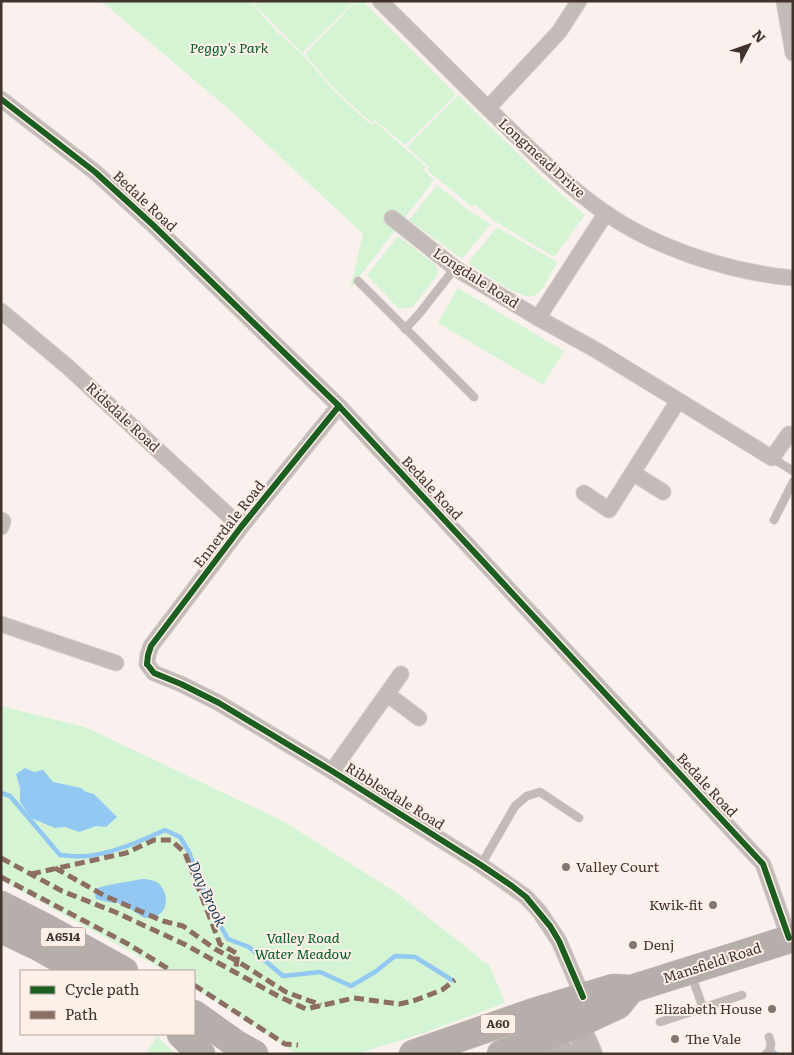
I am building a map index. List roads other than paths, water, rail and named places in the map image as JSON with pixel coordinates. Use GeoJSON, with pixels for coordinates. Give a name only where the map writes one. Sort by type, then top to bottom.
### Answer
{"type":"FeatureCollection","features":[{"type":"Feature","properties":{"kind":"highway","name":"A6514"},"geometry":{"type":"LineString","coordinates":[[1,906],[48,929],[122,970]]}},
{"type":"Feature","properties":{"kind":"highway","name":"A6514"},"geometry":{"type":"LineString","coordinates":[[1,929],[39,947],[79,970]]}},
{"type":"Feature","properties":{"kind":"highway","name":"Mansfield Road"},"geometry":{"type":"LineString","coordinates":[[501,1054],[584,1013],[614,988],[632,989],[791,938]]}},
{"type":"Feature","properties":{"kind":"highway","name":"Mansfield Road"},"geometry":{"type":"LineString","coordinates":[[413,1054],[457,1038],[584,1013]]}},
{"type":"Feature","properties":{"kind":"highway"},"geometry":{"type":"LineString","coordinates":[[195,1015],[242,1051]]}},
{"type":"Feature","properties":{"kind":"highway"},"geometry":{"type":"LineString","coordinates":[[182,1035],[200,1054]]}},
{"type":"Feature","properties":{"kind":"main road"},"geometry":{"type":"LineString","coordinates":[[584,1013],[590,1054]]}},
{"type":"Feature","properties":{"kind":"main road"},"geometry":{"type":"LineString","coordinates":[[584,1013],[600,1036],[603,1054]]}},
{"type":"Feature","properties":{"kind":"main road"},"geometry":{"type":"LineString","coordinates":[[510,1054],[544,1047],[552,1048],[565,1054]]}},
{"type":"Feature","properties":{"kind":"street","name":"Longmead Drive"},"geometry":{"type":"LineString","coordinates":[[380,1],[570,187],[606,213],[653,239],[720,265],[762,275],[793,278]]}},
{"type":"Feature","properties":{"kind":"street"},"geometry":{"type":"LineString","coordinates":[[488,108],[559,32],[579,1]]}},
{"type":"Feature","properties":{"kind":"street"},"geometry":{"type":"LineString","coordinates":[[784,1],[793,53]]}},
{"type":"Feature","properties":{"kind":"street","name":"Bedale Road"},"geometry":{"type":"LineString","coordinates":[[1,99],[95,172],[339,406],[764,864],[791,938]]}},
{"type":"Feature","properties":{"kind":"street"},"geometry":{"type":"LineString","coordinates":[[538,318],[606,213]]}},
{"type":"Feature","properties":{"kind":"street","name":"Longdale Road"},"geometry":{"type":"LineString","coordinates":[[392,218],[454,268],[596,350],[772,458]]}},
{"type":"Feature","properties":{"kind":"street","name":"Ridsdale Road"},"geometry":{"type":"LineString","coordinates":[[1,311],[68,367],[241,527]]}},
{"type":"Feature","properties":{"kind":"street"},"geometry":{"type":"LineString","coordinates":[[584,494],[609,510],[678,401]]}},
{"type":"Feature","properties":{"kind":"street","name":"Ennerdale Road"},"geometry":{"type":"LineString","coordinates":[[147,664],[151,646],[241,527],[339,406]]}},
{"type":"Feature","properties":{"kind":"street"},"geometry":{"type":"LineString","coordinates":[[772,458],[789,434]]}},
{"type":"Feature","properties":{"kind":"street"},"geometry":{"type":"LineString","coordinates":[[633,473],[663,492]]}},
{"type":"Feature","properties":{"kind":"street"},"geometry":{"type":"LineString","coordinates":[[1,520],[3,521],[1,527]]}},
{"type":"Feature","properties":{"kind":"street"},"geometry":{"type":"LineString","coordinates":[[1,624],[116,663]]}},
{"type":"Feature","properties":{"kind":"street","name":"Ribblesdale Road"},"geometry":{"type":"LineString","coordinates":[[147,664],[154,673],[219,703],[332,772],[481,865],[526,897],[539,911],[560,941],[584,1013]]}},
{"type":"Feature","properties":{"kind":"street"},"geometry":{"type":"LineString","coordinates":[[332,772],[401,674]]}},
{"type":"Feature","properties":{"kind":"street"},"geometry":{"type":"LineString","coordinates":[[386,694],[419,718]]}},
{"type":"Feature","properties":{"kind":"lane"},"geometry":{"type":"LineString","coordinates":[[405,329],[419,314],[454,268]]}},
{"type":"Feature","properties":{"kind":"lane"},"geometry":{"type":"LineString","coordinates":[[358,281],[474,397]]}},
{"type":"Feature","properties":{"kind":"lane"},"geometry":{"type":"LineString","coordinates":[[772,458],[793,471]]}},
{"type":"Feature","properties":{"kind":"lane"},"geometry":{"type":"LineString","coordinates":[[774,520],[793,482]]}},
{"type":"Feature","properties":{"kind":"lane"},"geometry":{"type":"LineString","coordinates":[[481,865],[516,806],[527,796],[540,792],[579,818]]}},
{"type":"Feature","properties":{"kind":"lane"},"geometry":{"type":"LineString","coordinates":[[689,970],[703,1008]]}},
{"type":"Feature","properties":{"kind":"lane"},"geometry":{"type":"LineString","coordinates":[[660,1022],[742,995]]}},
{"type":"Feature","properties":{"kind":"lane"},"geometry":{"type":"LineString","coordinates":[[766,1054],[770,1050],[771,1043],[769,1037]]}},
{"type":"Feature","properties":{"kind":"water"},"geometry":{"type":"Polygon","coordinates":[[[25,768],[34,772],[43,770],[53,782],[81,788],[86,792],[94,794],[117,817],[106,827],[96,826],[79,832],[65,827],[55,828],[31,818],[20,802],[20,788],[16,774],[25,768]]]}},
{"type":"Feature","properties":{"kind":"water"},"geometry":{"type":"Polygon","coordinates":[[[142,879],[156,882],[164,891],[166,901],[164,910],[156,916],[144,918],[123,904],[96,899],[94,890],[98,888],[142,879]]]}},
{"type":"Feature","properties":{"kind":"waterway","name":"Day Brook"},"geometry":{"type":"LineString","coordinates":[[1,793],[10,796],[60,855],[84,856],[107,852],[165,830],[180,837],[189,852],[211,909],[228,939],[249,947],[283,976],[320,972],[351,986],[375,972],[395,956],[415,957],[452,980]]}},
{"type":"Feature","properties":{"kind":"place","name":"Valley Court"},"geometry":{"type":"Point","coordinates":[566,867]}},
{"type":"Feature","properties":{"kind":"place","name":"Kwik-fit"},"geometry":{"type":"Point","coordinates":[713,905]}},
{"type":"Feature","properties":{"kind":"place","name":"Denj"},"geometry":{"type":"Point","coordinates":[633,945]}},
{"type":"Feature","properties":{"kind":"place","name":"Elizabeth House"},"geometry":{"type":"Point","coordinates":[772,1009]}},
{"type":"Feature","properties":{"kind":"place","name":"The Vale"},"geometry":{"type":"Point","coordinates":[675,1039]}},
{"type":"Feature","properties":{"kind":"park label","name":"Peggy's Park"},"geometry":{"type":"Point","coordinates":[229,48]}},
{"type":"Feature","properties":{"kind":"park label","name":"Valley Road Water Meadow"},"geometry":{"type":"Point","coordinates":[303,946]}}]}
